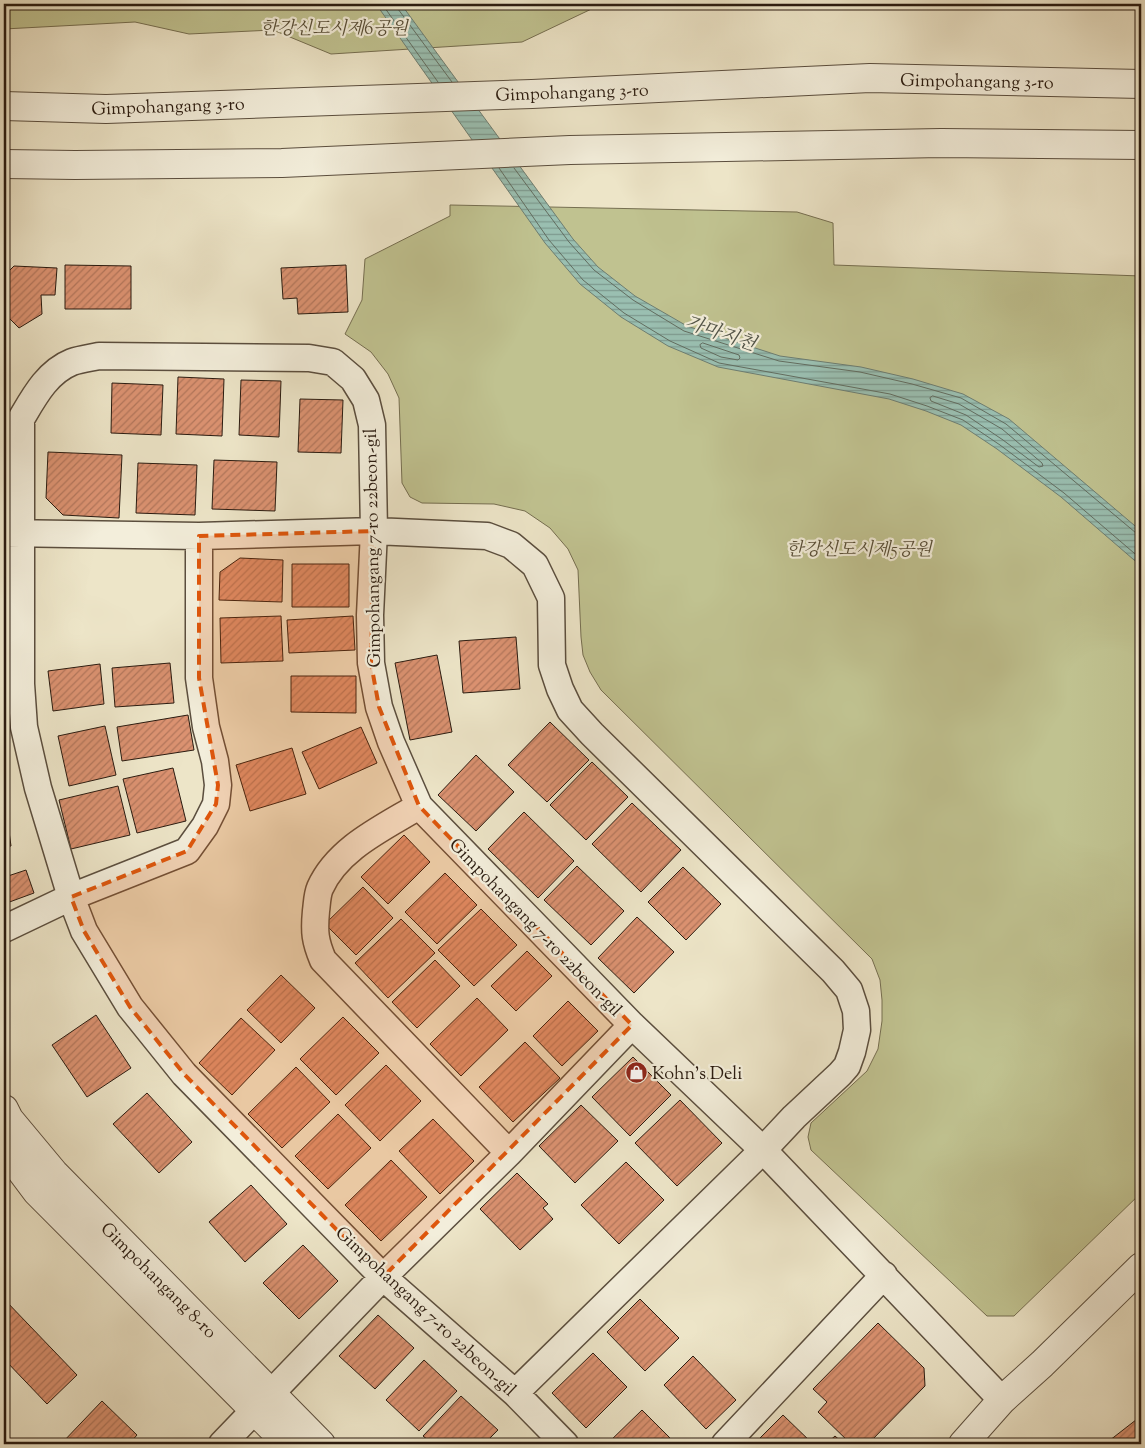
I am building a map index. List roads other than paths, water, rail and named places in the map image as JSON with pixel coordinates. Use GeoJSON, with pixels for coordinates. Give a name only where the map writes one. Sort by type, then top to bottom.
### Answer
{"type":"FeatureCollection","features":[{"type":"Feature","properties":{"kind":"street","name":"Gimpohangang 3-ro"},"geometry":{"type":"LineString","coordinates":[[4,106],[106,109],[532,94],[870,78],[1141,84]]}},
{"type":"Feature","properties":{"kind":"street"},"geometry":{"type":"LineString","coordinates":[[4,164],[282,163],[570,150],[941,143],[1141,145]]}},
{"type":"Feature","properties":{"kind":"street"},"geometry":{"type":"LineString","coordinates":[[4,177],[75,165]]}},
{"type":"Feature","properties":{"kind":"street","name":"Gimpohangang 7-ro 22beon-gil"},"geometry":{"type":"LineString","coordinates":[[565,1444],[516,1393],[384,1277],[184,1074],[130,1007],[84,931],[71,897],[38,788],[24,727],[13,534],[21,419],[38,391],[52,375],[72,363],[99,356],[309,358],[333,362],[352,379],[366,400],[372,425],[374,531],[370,615],[371,663],[379,707],[391,742],[419,806],[632,1025],[764,1150],[1002,1400]]}},
{"type":"Feature","properties":{"kind":"street"},"geometry":{"type":"LineString","coordinates":[[13,534],[199,536],[374,531],[487,536],[511,545],[536,565],[551,598],[552,664],[560,689],[570,710],[592,734],[833,971],[849,990],[856,1011],[857,1030],[847,1066],[516,1393]]}},
{"type":"Feature","properties":{"kind":"street"},"geometry":{"type":"LineString","coordinates":[[4,929],[71,897],[187,851],[205,826],[216,804],[218,784],[215,761],[206,727],[200,678],[199,536]]}},
{"type":"Feature","properties":{"kind":"street"},"geometry":{"type":"LineString","coordinates":[[419,806],[351,849],[338,861],[320,889],[315,924],[316,942],[323,960],[509,1153]]}},
{"type":"Feature","properties":{"kind":"street"},"geometry":{"type":"LineString","coordinates":[[222,1444],[384,1277],[509,1153],[632,1025]]}},
{"type":"Feature","properties":{"kind":"street","name":"Gimpohangang 8-ro"},"geometry":{"type":"LineString","coordinates":[[4,1110],[9,1119],[54,1173],[263,1402],[288,1444]]}},
{"type":"Feature","properties":{"kind":"street","name":"Gimpohangang 8-ro"},"geometry":{"type":"LineString","coordinates":[[4,1148],[38,1192],[263,1402],[321,1444]]}},
{"type":"Feature","properties":{"kind":"street"},"geometry":{"type":"LineString","coordinates":[[963,1444],[1002,1400],[1042,1364],[1141,1267]]}},
{"type":"Feature","properties":{"kind":"street"},"geometry":{"type":"LineString","coordinates":[[725,1444],[884,1275]]}},
{"type":"Feature","properties":{"kind":"water"},"geometry":{"type":"Polygon","coordinates":[[[376,4],[401,4],[573,239],[598,267],[635,296],[687,326],[780,356],[861,367],[913,379],[963,394],[1009,419],[1141,531],[1141,566],[1061,497],[997,449],[961,425],[889,399],[718,367],[668,346],[621,317],[580,284],[545,243],[376,4]]]}},
{"type":"Feature","properties":{"kind":"place","name":"Kohn’s Deli"},"geometry":{"type":"Point","coordinates":[636,1073]}},
{"type":"Feature","properties":{"kind":"park label","name":"한강신도시제6공원"},"geometry":{"type":"Point","coordinates":[334,28]}},
{"type":"Feature","properties":{"kind":"park label","name":"한강신도시제5공원"},"geometry":{"type":"Point","coordinates":[859,549]}},
{"type":"Feature","properties":{"kind":"water label","name":"가마지천"},"geometry":{"type":"Point","coordinates":[721,332]}}]}
